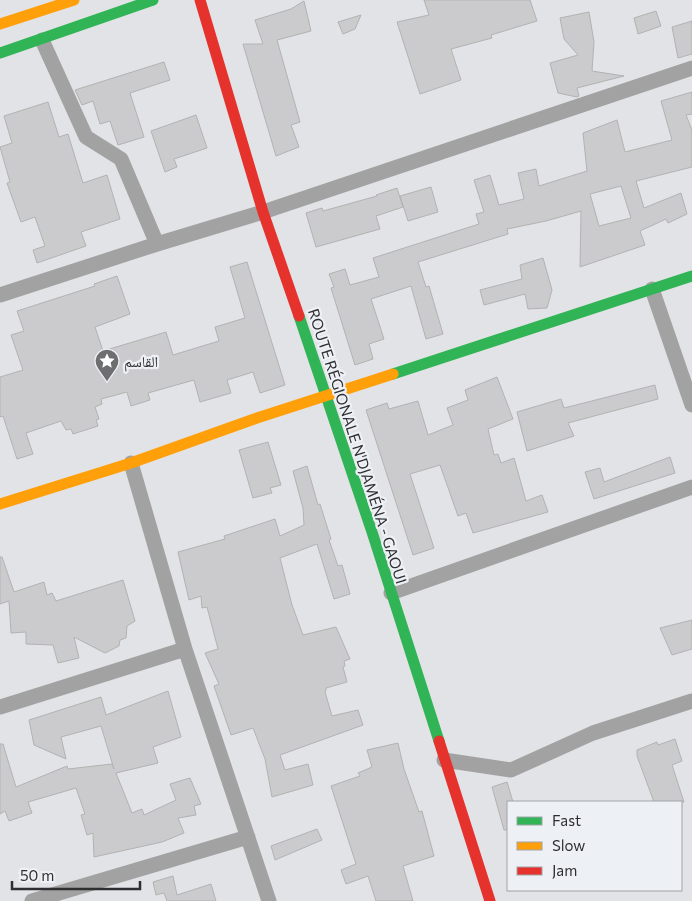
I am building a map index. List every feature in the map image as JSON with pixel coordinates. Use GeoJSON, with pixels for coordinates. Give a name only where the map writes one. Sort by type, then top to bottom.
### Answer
{"type":"FeatureCollection","features":[{"type":"Feature","properties":{"kind":"street"},"geometry":{"type":"LineString","coordinates":[[0,24],[74,0]]}},
{"type":"Feature","properties":{"kind":"street"},"geometry":{"type":"LineString","coordinates":[[0,53],[153,0]]}},
{"type":"Feature","properties":{"kind":"street","name":"ROUTE RÉGIONALE N'DJAMÉNA - GAOUI"},"geometry":{"type":"LineString","coordinates":[[200,0],[263,212],[391,593],[490,901]]}},
{"type":"Feature","properties":{"kind":"street"},"geometry":{"type":"LineString","coordinates":[[42,40],[86,137],[121,159],[157,244]]}},
{"type":"Feature","properties":{"kind":"street"},"geometry":{"type":"LineString","coordinates":[[0,294],[263,212],[692,68]]}},
{"type":"Feature","properties":{"kind":"street"},"geometry":{"type":"LineString","coordinates":[[0,504],[131,463],[257,418],[692,276]]}},
{"type":"Feature","properties":{"kind":"street"},"geometry":{"type":"LineString","coordinates":[[652,289],[692,405]]}},
{"type":"Feature","properties":{"kind":"street"},"geometry":{"type":"LineString","coordinates":[[131,463],[185,649],[269,901]]}},
{"type":"Feature","properties":{"kind":"street"},"geometry":{"type":"LineString","coordinates":[[391,593],[692,487]]}},
{"type":"Feature","properties":{"kind":"street"},"geometry":{"type":"LineString","coordinates":[[0,707],[185,649]]}},
{"type":"Feature","properties":{"kind":"street"},"geometry":{"type":"LineString","coordinates":[[444,760],[511,770],[593,733],[692,701]]}},
{"type":"Feature","properties":{"kind":"street"},"geometry":{"type":"LineString","coordinates":[[32,901],[248,837]]}},
{"type":"Feature","properties":{"kind":"building"},"geometry":{"type":"Polygon","coordinates":[[[424,0],[530,0],[537,21],[491,35],[492,38],[451,49],[461,80],[420,94],[397,22],[429,15],[424,0]]]}},
{"type":"Feature","properties":{"kind":"building"},"geometry":{"type":"Polygon","coordinates":[[[304,1],[311,31],[277,40],[300,122],[291,125],[299,147],[276,156],[243,44],[263,44],[255,20],[291,9],[304,1]]]}},
{"type":"Feature","properties":{"kind":"building"},"geometry":{"type":"Polygon","coordinates":[[[656,11],[661,26],[638,34],[634,18],[656,11]]]}},
{"type":"Feature","properties":{"kind":"building"},"geometry":{"type":"Polygon","coordinates":[[[589,12],[594,42],[592,71],[624,76],[577,88],[579,96],[577,97],[558,93],[550,63],[578,55],[564,39],[560,18],[589,12]]]}},
{"type":"Feature","properties":{"kind":"building"},"geometry":{"type":"Polygon","coordinates":[[[361,15],[355,29],[343,34],[338,22],[361,15]]]}},
{"type":"Feature","properties":{"kind":"building"},"geometry":{"type":"Polygon","coordinates":[[[692,21],[692,54],[678,58],[672,27],[692,21]]]}},
{"type":"Feature","properties":{"kind":"building"},"geometry":{"type":"Polygon","coordinates":[[[164,62],[170,80],[130,93],[144,137],[118,145],[110,121],[100,124],[93,101],[82,105],[75,90],[164,62]]]}},
{"type":"Feature","properties":{"kind":"building"},"geometry":{"type":"Polygon","coordinates":[[[692,92],[692,114],[686,115],[692,130],[692,167],[636,181],[644,208],[681,193],[687,214],[668,223],[666,219],[640,231],[645,245],[580,267],[581,211],[507,229],[508,234],[418,262],[426,287],[429,286],[443,334],[426,339],[411,286],[371,299],[384,339],[369,344],[373,359],[355,365],[331,288],[334,287],[329,274],[345,269],[350,285],[379,277],[373,258],[479,224],[476,214],[484,212],[474,180],[490,175],[499,205],[524,199],[518,173],[536,169],[539,186],[587,171],[583,133],[617,120],[625,152],[672,140],[661,101],[692,92]],[[621,186],[590,194],[599,226],[631,218],[621,186]]]}},
{"type":"Feature","properties":{"kind":"building"},"geometry":{"type":"Polygon","coordinates":[[[48,102],[59,137],[68,134],[83,183],[107,175],[120,219],[81,232],[86,246],[37,263],[33,250],[45,246],[35,217],[21,222],[7,183],[10,182],[0,147],[12,143],[4,116],[48,102]]]}},
{"type":"Feature","properties":{"kind":"building"},"geometry":{"type":"Polygon","coordinates":[[[196,115],[207,148],[174,159],[177,167],[165,172],[151,131],[196,115]]]}},
{"type":"Feature","properties":{"kind":"building"},"geometry":{"type":"Polygon","coordinates":[[[431,187],[438,212],[408,221],[400,196],[431,187]]]}},
{"type":"Feature","properties":{"kind":"building"},"geometry":{"type":"Polygon","coordinates":[[[397,188],[403,207],[376,216],[380,229],[316,247],[306,213],[322,208],[323,211],[377,196],[397,188]]]}},
{"type":"Feature","properties":{"kind":"building"},"geometry":{"type":"Polygon","coordinates":[[[543,258],[552,290],[547,308],[528,309],[525,294],[484,305],[480,290],[522,279],[520,265],[543,258]]]}},
{"type":"Feature","properties":{"kind":"building"},"geometry":{"type":"Polygon","coordinates":[[[247,262],[285,385],[260,393],[253,372],[227,380],[231,393],[200,402],[194,380],[148,393],[150,400],[131,406],[127,392],[101,399],[102,404],[95,407],[99,419],[96,420],[98,426],[73,434],[71,429],[66,430],[61,421],[26,433],[33,454],[17,459],[3,416],[0,417],[0,377],[23,370],[11,335],[24,331],[17,311],[95,286],[94,284],[117,276],[130,314],[95,327],[103,351],[166,332],[173,355],[219,341],[215,327],[245,318],[230,267],[247,262]]]}},
{"type":"Feature","properties":{"kind":"building"},"geometry":{"type":"Polygon","coordinates":[[[497,377],[513,419],[488,429],[494,455],[498,454],[501,463],[514,458],[526,501],[542,495],[548,512],[473,533],[466,513],[458,516],[440,465],[410,474],[434,548],[413,555],[366,410],[387,403],[389,409],[418,401],[428,435],[453,425],[447,408],[468,400],[465,390],[497,377]]]}},
{"type":"Feature","properties":{"kind":"building"},"geometry":{"type":"Polygon","coordinates":[[[655,385],[658,399],[568,423],[574,436],[527,451],[517,412],[561,399],[564,408],[655,385]]]}},
{"type":"Feature","properties":{"kind":"building"},"geometry":{"type":"Polygon","coordinates":[[[268,442],[281,485],[270,488],[272,493],[253,498],[239,450],[268,442]]]}},
{"type":"Feature","properties":{"kind":"building"},"geometry":{"type":"Polygon","coordinates":[[[670,457],[675,473],[594,499],[585,472],[600,468],[604,482],[670,457]]]}},
{"type":"Feature","properties":{"kind":"building"},"geometry":{"type":"Polygon","coordinates":[[[307,466],[318,505],[320,504],[331,539],[329,540],[338,566],[342,565],[350,594],[334,599],[317,544],[280,558],[292,605],[303,635],[336,627],[350,659],[344,661],[345,666],[343,667],[347,682],[326,688],[325,692],[332,716],[358,710],[363,725],[280,755],[285,770],[308,764],[313,785],[272,797],[265,759],[253,728],[231,735],[214,686],[219,684],[205,653],[218,649],[207,607],[202,608],[201,596],[189,600],[178,552],[225,539],[224,536],[275,519],[280,536],[304,525],[303,508],[293,471],[307,466]]]}},
{"type":"Feature","properties":{"kind":"building"},"geometry":{"type":"Polygon","coordinates":[[[0,557],[2,557],[14,592],[44,582],[47,595],[52,593],[56,601],[123,580],[135,621],[127,626],[126,638],[120,640],[119,646],[105,653],[74,637],[79,658],[58,663],[53,645],[26,644],[26,632],[11,633],[9,601],[0,604],[0,557]]]}},
{"type":"Feature","properties":{"kind":"building"},"geometry":{"type":"Polygon","coordinates":[[[692,620],[692,649],[672,655],[660,628],[692,620]]]}},
{"type":"Feature","properties":{"kind":"building"},"geometry":{"type":"Polygon","coordinates":[[[168,691],[181,737],[153,747],[158,763],[116,773],[132,813],[142,809],[144,815],[176,800],[170,784],[190,778],[201,804],[194,806],[196,815],[178,818],[184,833],[162,842],[94,857],[93,833],[87,835],[81,815],[85,814],[76,788],[28,802],[32,813],[9,821],[5,811],[0,814],[0,744],[3,744],[16,787],[67,766],[68,769],[112,764],[114,769],[101,726],[61,737],[66,759],[34,745],[29,720],[101,697],[106,715],[168,691]]]}},
{"type":"Feature","properties":{"kind":"building"},"geometry":{"type":"Polygon","coordinates":[[[675,739],[682,761],[672,765],[684,802],[654,801],[637,756],[637,750],[657,742],[658,745],[675,739]]]}},
{"type":"Feature","properties":{"kind":"building"},"geometry":{"type":"Polygon","coordinates":[[[398,743],[404,769],[419,812],[422,811],[434,856],[403,866],[413,901],[376,901],[368,876],[346,884],[341,870],[356,864],[331,786],[360,776],[358,773],[372,767],[367,750],[398,743]]]}},
{"type":"Feature","properties":{"kind":"building"},"geometry":{"type":"Polygon","coordinates":[[[507,782],[513,801],[507,801],[507,830],[504,830],[492,787],[507,782]]]}},
{"type":"Feature","properties":{"kind":"building"},"geometry":{"type":"Polygon","coordinates":[[[317,829],[322,840],[275,860],[271,846],[317,829]]]}},
{"type":"Feature","properties":{"kind":"building"},"geometry":{"type":"Polygon","coordinates":[[[173,876],[177,895],[211,884],[216,901],[167,901],[164,893],[156,895],[153,882],[173,876]]]}},
{"type":"Feature","properties":{"kind":"traffic: fast"},"geometry":{"type":"LineString","coordinates":[[0,53],[153,0]]}},
{"type":"Feature","properties":{"kind":"traffic: fast"},"geometry":{"type":"LineString","coordinates":[[393,374],[692,276]]}},
{"type":"Feature","properties":{"kind":"traffic: fast"},"geometry":{"type":"LineString","coordinates":[[299,316],[372,532],[439,741]]}},
{"type":"Feature","properties":{"kind":"traffic: slow"},"geometry":{"type":"LineString","coordinates":[[0,24],[74,0]]}},
{"type":"Feature","properties":{"kind":"traffic: slow"},"geometry":{"type":"LineString","coordinates":[[0,504],[131,463],[257,418],[393,374]]}},
{"type":"Feature","properties":{"kind":"traffic: jam"},"geometry":{"type":"LineString","coordinates":[[200,0],[263,212],[299,316]]}},
{"type":"Feature","properties":{"kind":"traffic: jam"},"geometry":{"type":"LineString","coordinates":[[439,741],[490,901]]}},
{"type":"Feature","properties":{"kind":"place","name":"القاسم"},"geometry":{"type":"Point","coordinates":[107,382]}}]}
